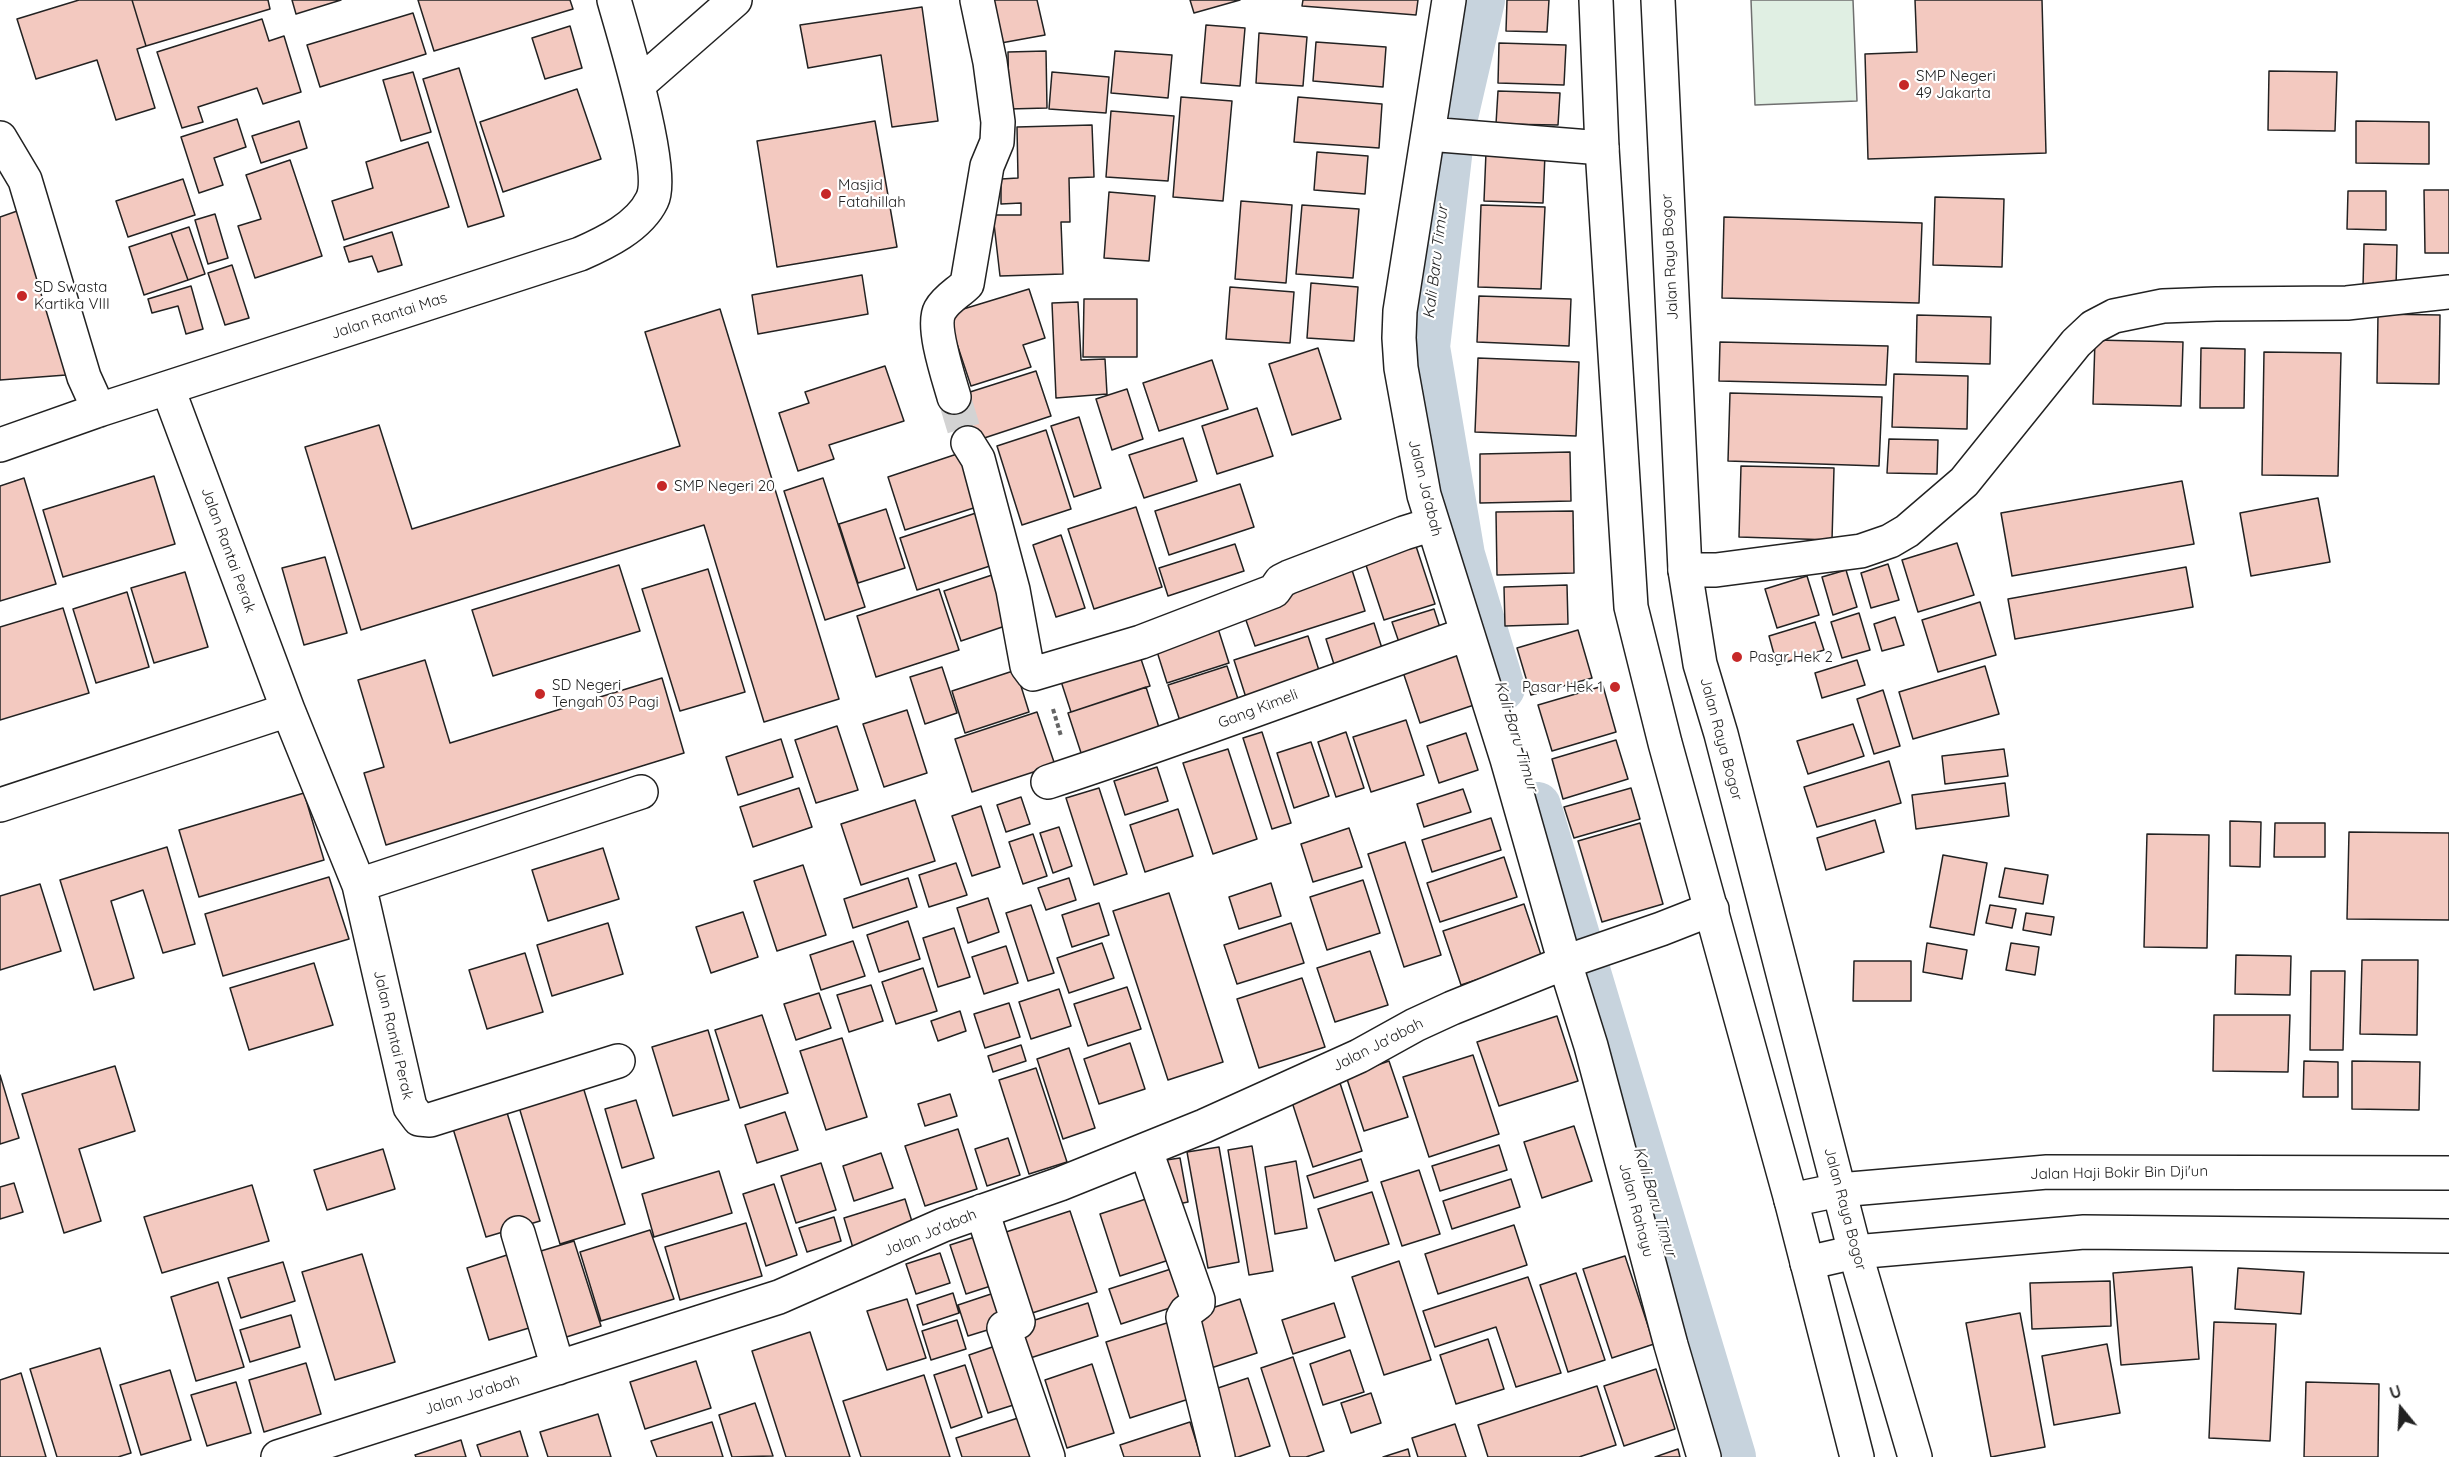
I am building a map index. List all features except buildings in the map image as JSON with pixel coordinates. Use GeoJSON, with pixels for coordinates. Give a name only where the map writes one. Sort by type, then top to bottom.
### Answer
{"type":"FeatureCollection","features":[{"type":"Feature","properties":{"kind":"main road","name":"Jalan Rantai Mas"},"geometry":{"type":"LineString","coordinates":[[0,445],[99,410],[580,254],[614,237],[632,224],[648,207],[653,199],[655,188],[639,84],[614,0]]}},
{"type":"Feature","properties":{"kind":"main road"},"geometry":{"type":"LineString","coordinates":[[639,84],[735,0]]}},
{"type":"Feature","properties":{"kind":"main road"},"geometry":{"type":"LineString","coordinates":[[954,397],[943,361],[937,321],[939,312],[949,298],[967,284],[987,166],[997,142],[998,122],[994,83],[977,0]]}},
{"type":"Feature","properties":{"kind":"main road","name":"Jalan Ja'abah"},"geometry":{"type":"LineString","coordinates":[[1449,0],[1434,134],[1400,311],[1399,338],[1409,419],[1424,495],[1569,961]]}},
{"type":"Feature","properties":{"kind":"main road"},"geometry":{"type":"LineString","coordinates":[[1596,0],[1602,148],[1632,607],[1665,743],[1791,1200],[1857,1457]]}},
{"type":"Feature","properties":{"kind":"main road","name":"Jalan Raya Bogor"},"geometry":{"type":"LineString","coordinates":[[1658,0],[1685,570],[1700,664],[1721,734],[1839,1190],[1915,1457]]}},
{"type":"Feature","properties":{"kind":"main road"},"geometry":{"type":"LineString","coordinates":[[1434,134],[1602,148]]}},
{"type":"Feature","properties":{"kind":"main road"},"geometry":{"type":"LineString","coordinates":[[0,138],[25,180],[84,377],[99,410]]}},
{"type":"Feature","properties":{"kind":"main road"},"geometry":{"type":"LineString","coordinates":[[1685,570],[1716,570],[1861,551],[1890,541],[1907,531],[1964,482],[2076,342],[2093,327],[2114,316],[2163,306],[2347,303],[2449,292]]}},
{"type":"Feature","properties":{"kind":"main road","name":"Jalan Rantai Perak"},"geometry":{"type":"LineString","coordinates":[[168,389],[288,710],[360,885],[410,1107],[419,1119],[430,1120],[618,1061]]}},
{"type":"Feature","properties":{"kind":"main road"},"geometry":{"type":"LineString","coordinates":[[968,443],[970,448],[976,452],[1012,590],[1029,671],[1033,674],[1162,634],[1274,591],[1281,581],[1289,577],[1404,532],[1433,524]]}},
{"type":"Feature","properties":{"kind":"main road","name":"Gang Kimeli"},"geometry":{"type":"LineString","coordinates":[[1060,778],[1205,729],[1467,634]]}},
{"type":"Feature","properties":{"kind":"main road"},"geometry":{"type":"LineString","coordinates":[[0,806],[288,710]]}},
{"type":"Feature","properties":{"kind":"main road"},"geometry":{"type":"LineString","coordinates":[[360,885],[641,792]]}},
{"type":"Feature","properties":{"kind":"main road","name":"Jalan Ja'abah"},"geometry":{"type":"LineString","coordinates":[[278,1457],[779,1297],[944,1225],[1146,1151],[1359,1056],[1415,1025],[1452,1008],[1569,961],[1712,909]]}},
{"type":"Feature","properties":{"kind":"main road","name":"Jalan Rahayu"},"geometry":{"type":"LineString","coordinates":[[1569,961],[1671,1345],[1704,1457]]}},
{"type":"Feature","properties":{"kind":"main road"},"geometry":{"type":"LineString","coordinates":[[1146,1151],[1196,1291],[1198,1303],[1183,1317],[1218,1457]]}},
{"type":"Feature","properties":{"kind":"main road","name":"Jalan Haji Bokir Bin Dji'un"},"geometry":{"type":"LineString","coordinates":[[1791,1200],[1839,1190],[2048,1172],[2449,1173]]}},
{"type":"Feature","properties":{"kind":"main road"},"geometry":{"type":"LineString","coordinates":[[982,1211],[1018,1322],[1004,1328],[1048,1457]]}},
{"type":"Feature","properties":{"kind":"main road"},"geometry":{"type":"LineString","coordinates":[[1807,1263],[1856,1252],[2084,1232],[2449,1236]]}},
{"type":"Feature","properties":{"kind":"main road"},"geometry":{"type":"LineString","coordinates":[[518,1233],[558,1368]]}},
{"type":"Feature","properties":{"kind":"path"},"geometry":{"type":"LineString","coordinates":[[1042,672],[1060,778]]}},
{"type":"Feature","properties":{"kind":"green space"},"geometry":{"type":"Polygon","coordinates":[[[1751,0],[1853,0],[1857,101],[1755,105],[1751,0]]]}},
{"type":"Feature","properties":{"kind":"waterway","name":"Kali Baru Timur"},"geometry":{"type":"LineString","coordinates":[[1481,0],[1451,130],[1426,347],[1461,555],[1501,688]]}},
{"type":"Feature","properties":{"kind":"waterway","name":"Kali Baru Timur"},"geometry":{"type":"LineString","coordinates":[[1537,806],[1732,1457]]}},
{"type":"Feature","properties":{"kind":"tunnel"},"geometry":{"type":"LineString","coordinates":[[954,397],[968,443]]}},
{"type":"Feature","properties":{"kind":"place","name":"SMP Negeri 49 Jakarta"},"geometry":{"type":"Point","coordinates":[1904,85]}},
{"type":"Feature","properties":{"kind":"place","name":"Masjid Fatahillah"},"geometry":{"type":"Point","coordinates":[826,194]}},
{"type":"Feature","properties":{"kind":"place","name":"SD Swasta Kartika VIII"},"geometry":{"type":"Point","coordinates":[22,296]}},
{"type":"Feature","properties":{"kind":"place","name":"SMP Negeri 20"},"geometry":{"type":"Point","coordinates":[662,486]}},
{"type":"Feature","properties":{"kind":"place","name":"Pasar Hek 2"},"geometry":{"type":"Point","coordinates":[1737,657]}},
{"type":"Feature","properties":{"kind":"place","name":"Pasar Hek 1"},"geometry":{"type":"Point","coordinates":[1615,687]}},
{"type":"Feature","properties":{"kind":"place","name":"SD Negeri Tengah 03 Pagi"},"geometry":{"type":"Point","coordinates":[540,694]}}]}
